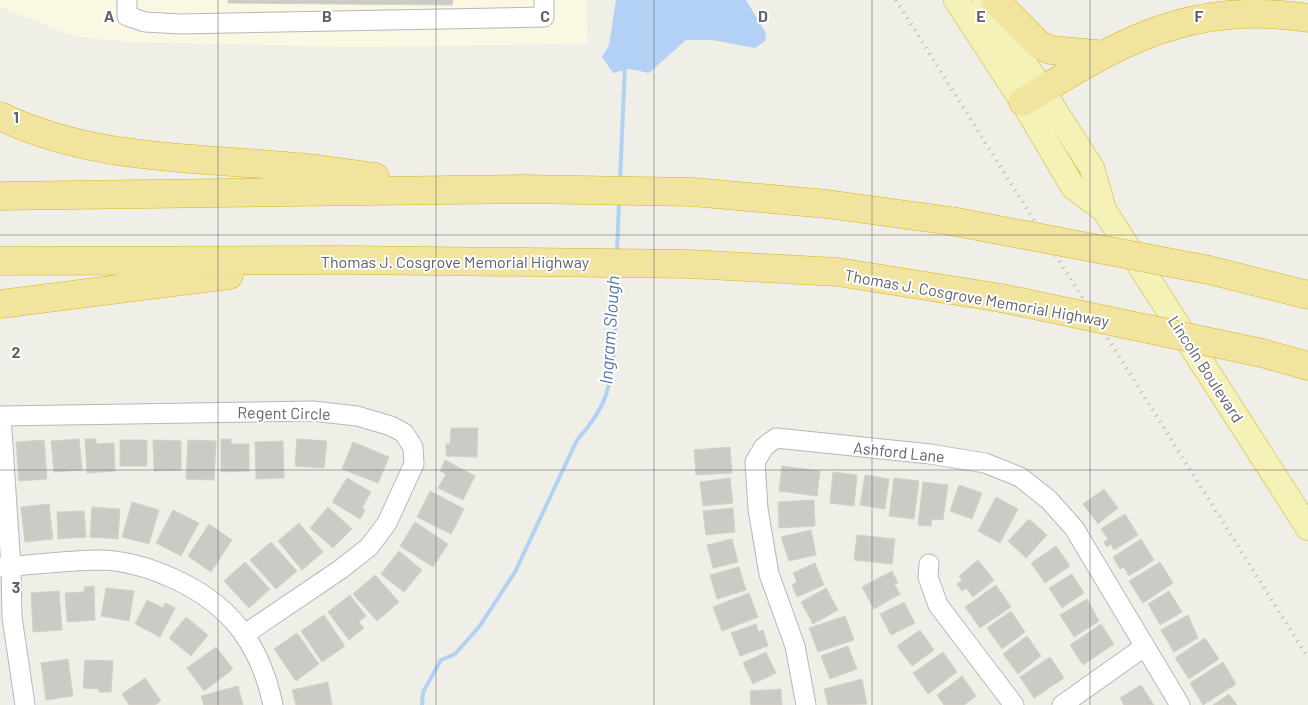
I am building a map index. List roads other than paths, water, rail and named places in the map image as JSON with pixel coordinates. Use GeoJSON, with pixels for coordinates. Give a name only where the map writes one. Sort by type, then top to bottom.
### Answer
{"type":"FeatureCollection","features":[{"type":"Feature","properties":{"kind":"highway"},"geometry":{"type":"LineString","coordinates":[[995,0],[1039,45],[1051,50],[1096,54]]}},
{"type":"Feature","properties":{"kind":"highway"},"geometry":{"type":"LineString","coordinates":[[1032,96],[1151,20],[1194,4],[1237,1],[1284,8],[1308,18]]}},
{"type":"Feature","properties":{"kind":"highway"},"geometry":{"type":"LineString","coordinates":[[0,116],[33,129],[117,151],[173,158],[295,167],[471,189]]}},
{"type":"Feature","properties":{"kind":"highway"},"geometry":{"type":"LineString","coordinates":[[0,196],[471,189],[693,192],[827,204],[951,221],[1209,270],[1308,295]]}},
{"type":"Feature","properties":{"kind":"highway"},"geometry":{"type":"LineString","coordinates":[[0,304],[349,260]]}},
{"type":"Feature","properties":{"kind":"highway","name":"Thomas J. Cosgrove Memorial Highway"},"geometry":{"type":"LineString","coordinates":[[0,261],[349,260],[690,264],[838,272],[1001,298],[1262,354],[1308,366]]}},
{"type":"Feature","properties":{"kind":"main road","name":"Lincoln Boulevard"},"geometry":{"type":"LineString","coordinates":[[956,0],[1092,168],[1104,210],[1308,528]]}},
{"type":"Feature","properties":{"kind":"main road","name":"Lincoln Boulevard"},"geometry":{"type":"LineString","coordinates":[[984,0],[1032,96]]}},
{"type":"Feature","properties":{"kind":"street"},"geometry":{"type":"LineString","coordinates":[[127,0],[127,16],[145,22],[180,24],[544,16],[544,0]]}},
{"type":"Feature","properties":{"kind":"street","name":"Regent Circle"},"geometry":{"type":"LineString","coordinates":[[0,416],[312,411],[356,416],[391,426],[404,433],[414,447],[414,464],[387,523],[369,547],[244,634]]}},
{"type":"Feature","properties":{"kind":"street"},"geometry":{"type":"LineString","coordinates":[[0,416],[6,567],[25,705]]}},
{"type":"Feature","properties":{"kind":"street","name":"Ashford Lane"},"geometry":{"type":"LineString","coordinates":[[806,705],[795,646],[769,574],[758,510],[755,462],[764,447],[776,438],[930,454],[985,463],[1020,477],[1049,500],[1074,528],[1144,648],[1180,705]]}},
{"type":"Feature","properties":{"kind":"street"},"geometry":{"type":"LineString","coordinates":[[6,567],[103,560],[146,566],[198,590],[231,617],[244,634],[260,660],[274,705]]}},
{"type":"Feature","properties":{"kind":"street"},"geometry":{"type":"LineString","coordinates":[[929,564],[928,577],[938,605],[1014,705]]}},
{"type":"Feature","properties":{"kind":"street"},"geometry":{"type":"LineString","coordinates":[[1062,705],[1144,648]]}},
{"type":"Feature","properties":{"kind":"water"},"geometry":{"type":"Polygon","coordinates":[[[616,0],[746,0],[766,33],[765,41],[755,48],[712,40],[686,40],[649,73],[629,69],[613,73],[602,57],[609,45],[616,0]]]}},
{"type":"Feature","properties":{"kind":"waterway","name":"Ingram Slough"},"geometry":{"type":"LineString","coordinates":[[620,181],[625,65]]}},
{"type":"Feature","properties":{"kind":"waterway","name":"Ingram Slough"},"geometry":{"type":"LineString","coordinates":[[617,253],[619,200]]}},
{"type":"Feature","properties":{"kind":"waterway","name":"Ingram Slough"},"geometry":{"type":"LineString","coordinates":[[422,705],[423,692],[441,660],[455,654],[479,627],[515,572],[577,440],[600,409],[608,388],[613,361],[616,273]]}},
{"type":"Feature","properties":{"kind":"railway"},"geometry":{"type":"LineString","coordinates":[[896,0],[1308,658]]}}]}
